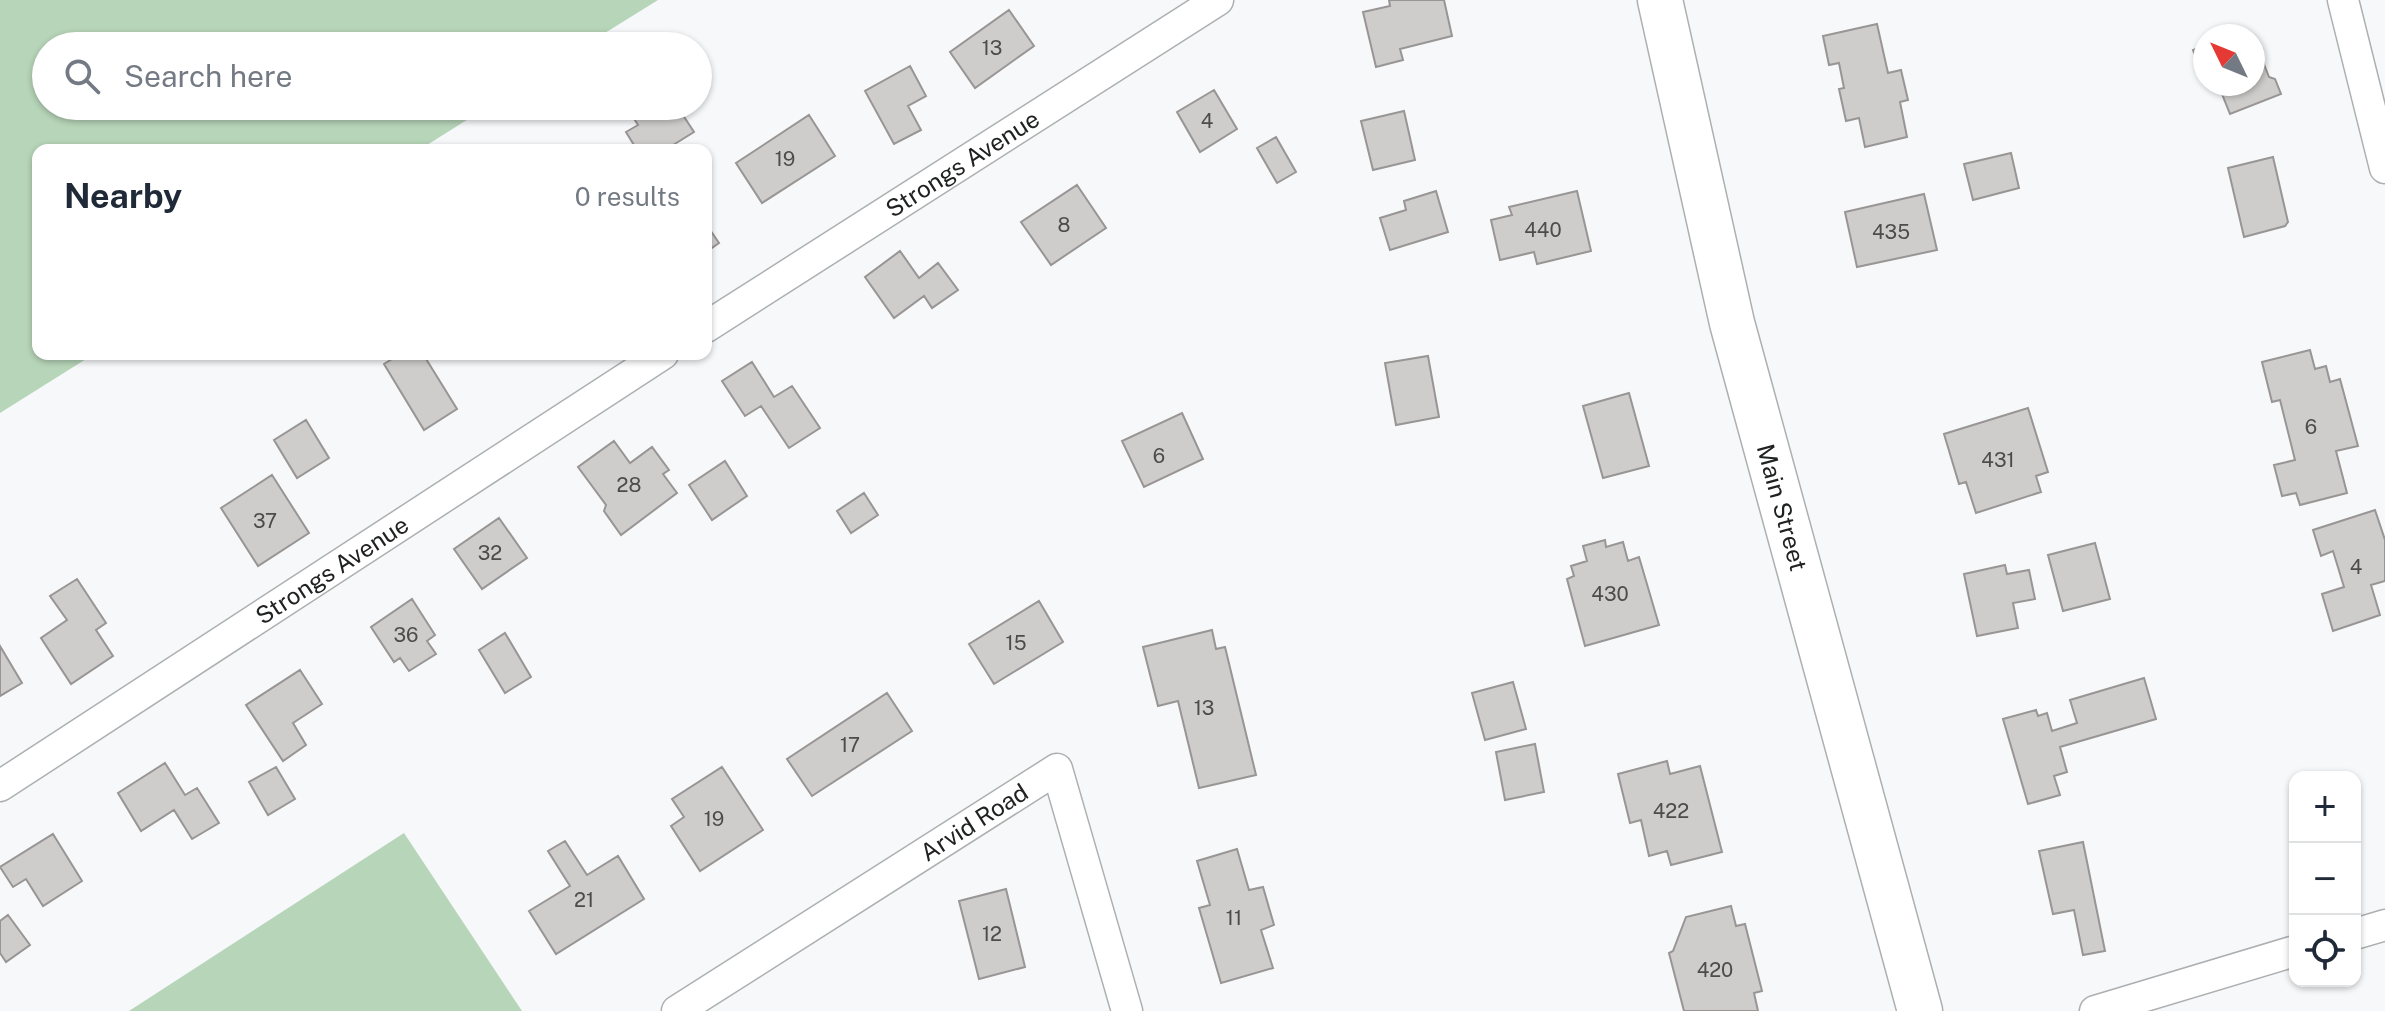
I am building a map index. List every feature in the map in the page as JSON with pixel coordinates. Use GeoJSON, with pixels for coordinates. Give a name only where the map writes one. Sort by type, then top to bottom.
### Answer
{"type":"FeatureCollection","features":[{"type":"Feature","properties":{"kind":"main road","name":"Main Street"},"geometry":{"type":"LineString","coordinates":[[1660,0],[1732,323],[1920,1011]]}},
{"type":"Feature","properties":{"kind":"street","name":"Strongs Avenue"},"geometry":{"type":"LineString","coordinates":[[712,323],[1218,0]]}},
{"type":"Feature","properties":{"kind":"street"},"geometry":{"type":"LineString","coordinates":[[2343,0],[2385,168]]}},
{"type":"Feature","properties":{"kind":"street","name":"Strongs Avenue"},"geometry":{"type":"LineString","coordinates":[[0,786],[654,360]]}},
{"type":"Feature","properties":{"kind":"street","name":"Arvid Road"},"geometry":{"type":"LineString","coordinates":[[677,1011],[1057,769],[1127,1011]]}},
{"type":"Feature","properties":{"kind":"street"},"geometry":{"type":"LineString","coordinates":[[2361,932],[2385,925]]}},
{"type":"Feature","properties":{"kind":"street"},"geometry":{"type":"LineString","coordinates":[[2095,1011],[2289,953]]}},
{"type":"Feature","properties":{"kind":"green space"},"geometry":{"type":"Polygon","coordinates":[[[0,0],[658,0],[607,32],[32,32],[32,120],[467,120],[429,144],[32,144],[32,360],[84,360],[0,413],[0,0]]]}},
{"type":"Feature","properties":{"kind":"green space"},"geometry":{"type":"Polygon","coordinates":[[[404,833],[522,1011],[129,1011],[404,833]]]}},
{"type":"Feature","properties":{"kind":"building"},"geometry":{"type":"Polygon","coordinates":[[[1389,0],[1444,0],[1452,36],[1400,49],[1403,60],[1376,67],[1363,12],[1390,6],[1389,0]]]}},
{"type":"Feature","properties":{"kind":"building"},"geometry":{"type":"Polygon","coordinates":[[[1009,10],[1034,46],[975,88],[950,52],[1009,10]]]}},
{"type":"Feature","properties":{"kind":"building"},"geometry":{"type":"Polygon","coordinates":[[[1877,24],[1888,73],[1901,70],[1908,100],[1900,102],[1907,137],[1865,147],[1859,118],[1846,121],[1839,89],[1844,88],[1839,63],[1829,65],[1823,36],[1877,24]]]}},
{"type":"Feature","properties":{"kind":"building"},"geometry":{"type":"Polygon","coordinates":[[[910,66],[926,96],[908,106],[921,130],[894,144],[865,91],[910,66]]]}},
{"type":"Feature","properties":{"kind":"building"},"geometry":{"type":"Polygon","coordinates":[[[2265,67],[2269,77],[2275,79],[2281,94],[2230,114],[2223,96],[2265,96],[2265,67]]]}},
{"type":"Feature","properties":{"kind":"building"},"geometry":{"type":"Polygon","coordinates":[[[1214,90],[1237,129],[1200,152],[1177,112],[1214,90]]]}},
{"type":"Feature","properties":{"kind":"building"},"geometry":{"type":"Polygon","coordinates":[[[1404,111],[1415,160],[1373,170],[1361,121],[1404,111]]]}},
{"type":"Feature","properties":{"kind":"building"},"geometry":{"type":"Polygon","coordinates":[[[809,115],[835,156],[762,203],[736,163],[809,115]]]}},
{"type":"Feature","properties":{"kind":"building"},"geometry":{"type":"Polygon","coordinates":[[[635,120],[686,120],[694,132],[675,144],[633,144],[626,132],[638,125],[635,120]]]}},
{"type":"Feature","properties":{"kind":"building"},"geometry":{"type":"Polygon","coordinates":[[[1276,137],[1296,172],[1277,183],[1257,148],[1276,137]]]}},
{"type":"Feature","properties":{"kind":"building"},"geometry":{"type":"Polygon","coordinates":[[[2011,153],[2019,188],[1973,200],[1964,164],[2011,153]]]}},
{"type":"Feature","properties":{"kind":"building"},"geometry":{"type":"Polygon","coordinates":[[[2273,157],[2288,222],[2285,226],[2244,237],[2228,168],[2273,157]]]}},
{"type":"Feature","properties":{"kind":"building"},"geometry":{"type":"Polygon","coordinates":[[[1077,185],[1106,228],[1051,265],[1021,222],[1077,185]]]}},
{"type":"Feature","properties":{"kind":"building"},"geometry":{"type":"Polygon","coordinates":[[[1436,191],[1448,232],[1390,250],[1380,218],[1406,210],[1404,201],[1436,191]]]}},
{"type":"Feature","properties":{"kind":"building"},"geometry":{"type":"Polygon","coordinates":[[[1577,191],[1591,251],[1537,264],[1534,252],[1500,260],[1491,220],[1512,215],[1509,207],[1577,191]]]}},
{"type":"Feature","properties":{"kind":"building"},"geometry":{"type":"Polygon","coordinates":[[[1924,194],[1937,250],[1857,267],[1845,212],[1924,194]]]}},
{"type":"Feature","properties":{"kind":"building"},"geometry":{"type":"Polygon","coordinates":[[[712,233],[719,243],[712,248],[712,233]]]}},
{"type":"Feature","properties":{"kind":"building"},"geometry":{"type":"Polygon","coordinates":[[[900,251],[919,278],[938,263],[958,290],[932,308],[924,296],[894,318],[865,277],[900,251]]]}},
{"type":"Feature","properties":{"kind":"building"},"geometry":{"type":"Polygon","coordinates":[[[2310,350],[2315,369],[2326,366],[2330,382],[2340,379],[2358,446],[2336,451],[2347,493],[2300,505],[2296,493],[2282,496],[2274,465],[2295,460],[2280,400],[2272,402],[2262,362],[2310,350]]]}},
{"type":"Feature","properties":{"kind":"building"},"geometry":{"type":"Polygon","coordinates":[[[1428,356],[1439,417],[1396,425],[1385,363],[1428,356]]]}},
{"type":"Feature","properties":{"kind":"building"},"geometry":{"type":"Polygon","coordinates":[[[390,360],[427,360],[457,409],[424,430],[384,364],[390,360]]]}},
{"type":"Feature","properties":{"kind":"building"},"geometry":{"type":"Polygon","coordinates":[[[752,362],[774,397],[792,386],[820,428],[789,448],[761,406],[745,416],[722,381],[752,362]]]}},
{"type":"Feature","properties":{"kind":"building"},"geometry":{"type":"Polygon","coordinates":[[[1629,393],[1649,466],[1603,478],[1583,406],[1629,393]]]}},
{"type":"Feature","properties":{"kind":"building"},"geometry":{"type":"Polygon","coordinates":[[[2028,408],[2048,472],[2036,476],[2041,492],[1976,513],[1966,482],[1959,484],[1944,434],[2028,408]]]}},
{"type":"Feature","properties":{"kind":"building"},"geometry":{"type":"Polygon","coordinates":[[[1182,413],[1203,459],[1144,487],[1122,441],[1182,413]]]}},
{"type":"Feature","properties":{"kind":"building"},"geometry":{"type":"Polygon","coordinates":[[[306,420],[329,458],[297,478],[274,440],[306,420]]]}},
{"type":"Feature","properties":{"kind":"building"},"geometry":{"type":"Polygon","coordinates":[[[614,441],[630,463],[652,447],[669,470],[663,474],[677,493],[621,535],[604,511],[606,505],[578,467],[614,441]]]}},
{"type":"Feature","properties":{"kind":"building"},"geometry":{"type":"Polygon","coordinates":[[[725,461],[747,496],[712,520],[689,485],[725,461]]]}},
{"type":"Feature","properties":{"kind":"building"},"geometry":{"type":"Polygon","coordinates":[[[272,475],[309,533],[258,566],[221,508],[272,475]]]}},
{"type":"Feature","properties":{"kind":"building"},"geometry":{"type":"Polygon","coordinates":[[[864,493],[878,515],[851,533],[837,511],[864,493]]]}},
{"type":"Feature","properties":{"kind":"building"},"geometry":{"type":"Polygon","coordinates":[[[2375,510],[2385,540],[2385,581],[2371,585],[2380,615],[2333,631],[2322,594],[2344,587],[2333,551],[2321,556],[2313,530],[2375,510]]]}},
{"type":"Feature","properties":{"kind":"building"},"geometry":{"type":"Polygon","coordinates":[[[499,518],[527,558],[482,589],[454,549],[499,518]]]}},
{"type":"Feature","properties":{"kind":"building"},"geometry":{"type":"Polygon","coordinates":[[[1605,540],[1606,547],[1623,542],[1628,561],[1639,557],[1659,625],[1585,646],[1567,579],[1574,576],[1571,566],[1587,561],[1583,546],[1605,540]]]}},
{"type":"Feature","properties":{"kind":"building"},"geometry":{"type":"Polygon","coordinates":[[[2095,543],[2110,599],[2063,611],[2048,555],[2095,543]]]}},
{"type":"Feature","properties":{"kind":"building"},"geometry":{"type":"Polygon","coordinates":[[[2005,565],[2007,574],[2029,570],[2035,599],[2013,603],[2018,628],[1977,636],[1964,574],[2005,565]]]}},
{"type":"Feature","properties":{"kind":"building"},"geometry":{"type":"Polygon","coordinates":[[[77,579],[106,623],[96,630],[113,656],[71,684],[41,638],[67,620],[50,596],[77,579]]]}},
{"type":"Feature","properties":{"kind":"building"},"geometry":{"type":"Polygon","coordinates":[[[412,599],[435,635],[427,641],[436,654],[409,671],[400,658],[394,662],[371,627],[412,599]]]}},
{"type":"Feature","properties":{"kind":"building"},"geometry":{"type":"Polygon","coordinates":[[[1039,601],[1063,642],[994,684],[969,644],[1039,601]]]}},
{"type":"Feature","properties":{"kind":"building"},"geometry":{"type":"Polygon","coordinates":[[[1212,630],[1216,649],[1225,647],[1256,775],[1199,788],[1178,701],[1158,706],[1143,647],[1212,630]]]}},
{"type":"Feature","properties":{"kind":"building"},"geometry":{"type":"Polygon","coordinates":[[[505,633],[531,677],[505,693],[479,650],[505,633]]]}},
{"type":"Feature","properties":{"kind":"building"},"geometry":{"type":"Polygon","coordinates":[[[0,646],[22,683],[0,696],[0,646]]]}},
{"type":"Feature","properties":{"kind":"building"},"geometry":{"type":"Polygon","coordinates":[[[300,670],[322,704],[293,723],[306,745],[283,761],[246,705],[300,670]]]}},
{"type":"Feature","properties":{"kind":"building"},"geometry":{"type":"Polygon","coordinates":[[[2144,678],[2156,719],[2060,747],[2067,772],[2054,776],[2060,795],[2028,804],[2003,719],[2036,710],[2038,716],[2047,713],[2052,731],[2077,723],[2070,700],[2144,678]]]}},
{"type":"Feature","properties":{"kind":"building"},"geometry":{"type":"Polygon","coordinates":[[[1513,682],[1526,729],[1485,740],[1472,693],[1513,682]]]}},
{"type":"Feature","properties":{"kind":"building"},"geometry":{"type":"Polygon","coordinates":[[[887,693],[912,731],[812,796],[787,759],[887,693]]]}},
{"type":"Feature","properties":{"kind":"building"},"geometry":{"type":"Polygon","coordinates":[[[1535,744],[1544,792],[1505,800],[1496,752],[1535,744]]]}},
{"type":"Feature","properties":{"kind":"building"},"geometry":{"type":"Polygon","coordinates":[[[1667,761],[1670,774],[1700,766],[1722,852],[1671,865],[1667,851],[1649,856],[1641,820],[1630,823],[1618,774],[1667,761]]]}},
{"type":"Feature","properties":{"kind":"building"},"geometry":{"type":"Polygon","coordinates":[[[165,763],[185,795],[197,788],[219,823],[192,839],[174,810],[141,831],[118,793],[165,763]]]}},
{"type":"Feature","properties":{"kind":"building"},"geometry":{"type":"Polygon","coordinates":[[[276,767],[295,799],[268,815],[249,782],[276,767]]]}},
{"type":"Feature","properties":{"kind":"building"},"geometry":{"type":"Polygon","coordinates":[[[722,767],[763,830],[700,871],[671,826],[684,817],[672,799],[722,767]]]}},
{"type":"Feature","properties":{"kind":"building"},"geometry":{"type":"Polygon","coordinates":[[[53,834],[82,881],[43,906],[26,879],[13,887],[0,867],[53,834]]]}},
{"type":"Feature","properties":{"kind":"building"},"geometry":{"type":"Polygon","coordinates":[[[565,841],[587,875],[618,856],[644,899],[556,954],[529,911],[570,886],[548,851],[565,841]]]}},
{"type":"Feature","properties":{"kind":"building"},"geometry":{"type":"Polygon","coordinates":[[[2083,842],[2105,951],[2083,955],[2074,910],[2053,914],[2039,851],[2083,842]]]}},
{"type":"Feature","properties":{"kind":"building"},"geometry":{"type":"Polygon","coordinates":[[[1237,849],[1249,890],[1263,887],[1274,925],[1261,930],[1273,968],[1221,983],[1199,908],[1210,905],[1197,861],[1237,849]]]}},
{"type":"Feature","properties":{"kind":"building"},"geometry":{"type":"Polygon","coordinates":[[[1006,889],[1025,967],[979,979],[959,901],[1006,889]]]}},
{"type":"Feature","properties":{"kind":"building"},"geometry":{"type":"Polygon","coordinates":[[[1731,906],[1736,926],[1745,924],[1762,991],[1754,993],[1758,1011],[1684,1011],[1669,953],[1673,951],[1686,917],[1731,906]]]}},
{"type":"Feature","properties":{"kind":"building"},"geometry":{"type":"Polygon","coordinates":[[[8,915],[30,945],[6,962],[0,953],[0,921],[8,915]]]}}]}
